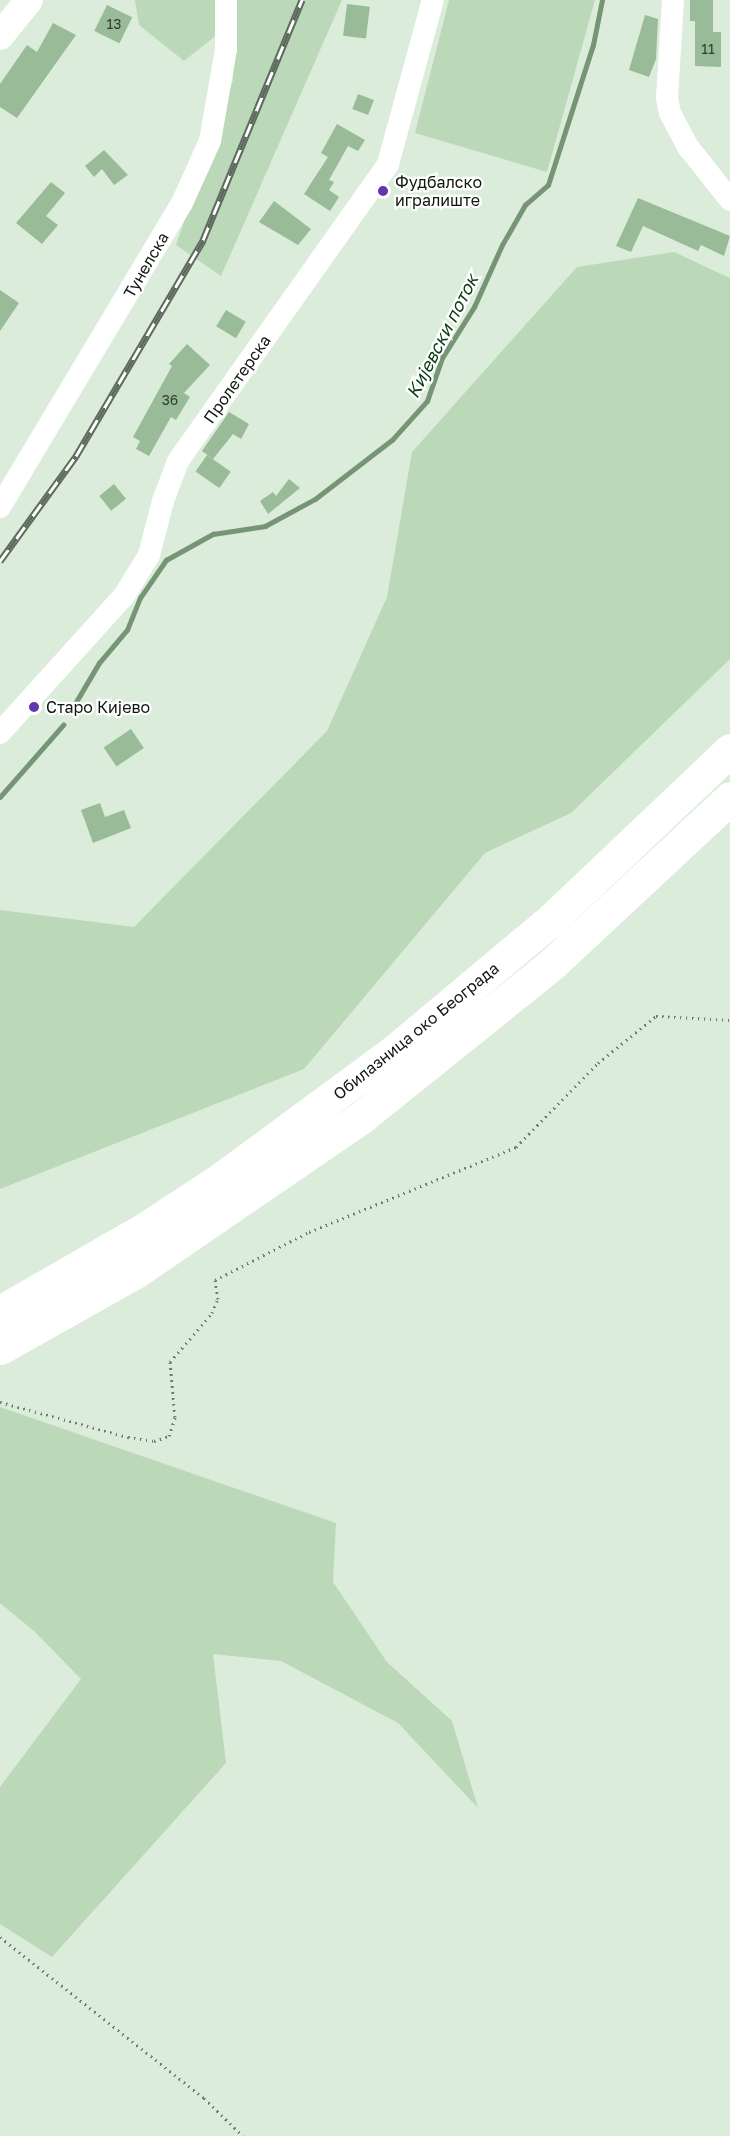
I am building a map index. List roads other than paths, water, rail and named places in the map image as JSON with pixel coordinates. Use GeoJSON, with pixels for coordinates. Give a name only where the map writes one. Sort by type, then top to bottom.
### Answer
{"type":"FeatureCollection","features":[{"type":"Feature","properties":{"kind":"highway","name":"Обилазница око Београда"},"geometry":{"type":"LineString","coordinates":[[77,1287],[393,1052],[554,918],[730,750]]}},
{"type":"Feature","properties":{"kind":"highway","name":"Обилазница око Београда"},"geometry":{"type":"LineString","coordinates":[[77,1287],[292,1167],[445,1054],[635,890],[730,798]]}},
{"type":"Feature","properties":{"kind":"highway"},"geometry":{"type":"LineString","coordinates":[[0,1312],[77,1287]]}},
{"type":"Feature","properties":{"kind":"highway"},"geometry":{"type":"LineString","coordinates":[[0,1348],[77,1287]]}},
{"type":"Feature","properties":{"kind":"main road"},"geometry":{"type":"LineString","coordinates":[[0,36],[29,0]]}},
{"type":"Feature","properties":{"kind":"street","name":"Тунелска"},"geometry":{"type":"LineString","coordinates":[[0,507],[182,203],[210,141],[226,49],[226,0]]}},
{"type":"Feature","properties":{"kind":"street","name":"Пролетерска"},"geometry":{"type":"LineString","coordinates":[[0,733],[124,596],[149,555],[163,501],[178,461],[388,164],[433,0]]}},
{"type":"Feature","properties":{"kind":"street"},"geometry":{"type":"LineString","coordinates":[[673,0],[667,98],[670,113],[689,148],[730,200]]}},
{"type":"Feature","properties":{"kind":"waterway","name":"Кијевски поток"},"geometry":{"type":"LineString","coordinates":[[70,712],[99,663],[127,630],[140,598],[166,560],[213,534],[265,526],[315,499],[392,440],[427,401],[442,358],[474,307],[502,245],[525,205],[548,185],[593,45],[602,0]]}},
{"type":"Feature","properties":{"kind":"waterway","name":"Кијевски поток"},"geometry":{"type":"LineString","coordinates":[[0,797],[63,725]]}},
{"type":"Feature","properties":{"kind":"railway"},"geometry":{"type":"LineString","coordinates":[[0,561],[76,456],[203,240],[302,0]]}},
{"type":"Feature","properties":{"kind":"place","name":"Фудбалско игралиште"},"geometry":{"type":"Point","coordinates":[383,191]}},
{"type":"Feature","properties":{"kind":"place","name":"Старо Кијево"},"geometry":{"type":"Point","coordinates":[34,707]}}]}
